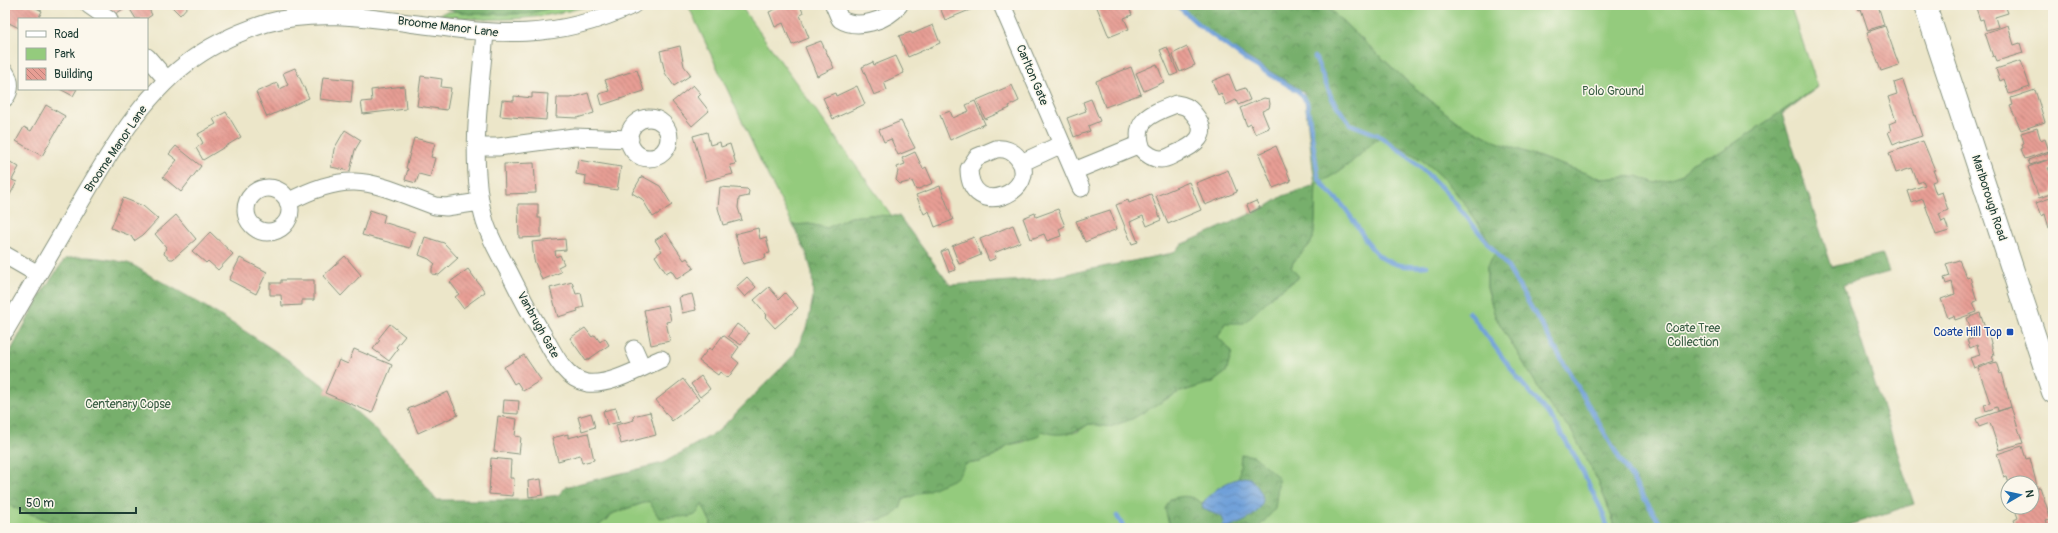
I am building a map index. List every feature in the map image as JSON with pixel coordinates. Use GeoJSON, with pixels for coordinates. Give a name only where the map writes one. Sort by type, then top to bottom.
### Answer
{"type":"FeatureCollection","features":[{"type":"Feature","properties":{"kind":"main road","name":"Marlborough Road"},"geometry":{"type":"LineString","coordinates":[[1925,5],[2053,392]]}},
{"type":"Feature","properties":{"kind":"street"},"geometry":{"type":"LineString","coordinates":[[89,5],[108,18]]}},
{"type":"Feature","properties":{"kind":"street","name":"Broome Manor Lane"},"geometry":{"type":"LineString","coordinates":[[5,332],[101,168],[124,132],[148,101],[167,80],[187,63],[227,39],[268,23],[294,18],[349,16],[485,33],[522,33],[557,30],[587,23],[633,5]]}},
{"type":"Feature","properties":{"kind":"street"},"geometry":{"type":"LineString","coordinates":[[834,5],[840,19],[856,25],[868,23],[892,13],[899,5]]}},
{"type":"Feature","properties":{"kind":"street","name":"Carlton Gate"},"geometry":{"type":"LineString","coordinates":[[1002,5],[1081,188]]}},
{"type":"Feature","properties":{"kind":"street","name":"Vanbrugh Gate"},"geometry":{"type":"LineString","coordinates":[[485,33],[476,170],[480,202],[490,238],[538,326],[566,371],[585,383],[595,383],[619,376],[661,358]]}},
{"type":"Feature","properties":{"kind":"street"},"geometry":{"type":"LineString","coordinates":[[148,58],[167,80]]}},
{"type":"Feature","properties":{"kind":"street"},"geometry":{"type":"LineString","coordinates":[[5,72],[10,83],[9,90],[5,98]]}},
{"type":"Feature","properties":{"kind":"street"},"geometry":{"type":"LineString","coordinates":[[477,147],[514,145],[574,137],[630,140]]}},
{"type":"Feature","properties":{"kind":"street"},"geometry":{"type":"LineString","coordinates":[[1021,164],[1062,144]]}},
{"type":"Feature","properties":{"kind":"street"},"geometry":{"type":"LineString","coordinates":[[1074,171],[1140,144]]}},
{"type":"Feature","properties":{"kind":"street"},"geometry":{"type":"LineString","coordinates":[[288,202],[316,187],[350,181],[374,184],[435,206],[446,207],[480,202]]}},
{"type":"Feature","properties":{"kind":"street"},"geometry":{"type":"LineString","coordinates":[[5,255],[38,274]]}},
{"type":"Feature","properties":{"kind":"street"},"geometry":{"type":"LineString","coordinates":[[634,349],[642,367]]}},
{"type":"Feature","properties":{"kind":"green space"},"geometry":{"type":"Polygon","coordinates":[[[444,5],[561,5],[528,14],[469,14],[445,8],[444,5]]]}},
{"type":"Feature","properties":{"kind":"green space"},"geometry":{"type":"Polygon","coordinates":[[[526,5],[591,5],[553,14],[516,19],[478,19],[439,15],[445,12],[515,8],[526,5]]]}},
{"type":"Feature","properties":{"kind":"green space"},"geometry":{"type":"Polygon","coordinates":[[[688,5],[740,5],[892,216],[870,215],[850,217],[827,228],[809,224],[793,225],[761,162],[688,5]]]}},
{"type":"Feature","properties":{"kind":"green space"},"geometry":{"type":"Polygon","coordinates":[[[1173,5],[1325,5],[1410,84],[1456,121],[1497,142],[1602,179],[1637,176],[1655,183],[1683,174],[1691,164],[1706,156],[1720,153],[1818,87],[1782,114],[1832,267],[1882,254],[1889,272],[1843,285],[1914,504],[1840,528],[1616,528],[1598,481],[1571,430],[1549,405],[1495,316],[1487,287],[1487,267],[1495,253],[1482,230],[1465,204],[1436,171],[1409,152],[1379,139],[1372,143],[1346,167],[1316,185],[1313,238],[1291,267],[1299,277],[1273,295],[1244,323],[1225,323],[1218,337],[1232,352],[1226,372],[1213,382],[1177,393],[1132,419],[1110,427],[1089,424],[1066,434],[1055,434],[1043,431],[1037,437],[1008,445],[995,456],[980,462],[965,464],[956,478],[930,490],[903,499],[900,508],[892,516],[882,520],[871,520],[850,528],[710,528],[711,523],[702,504],[697,513],[693,516],[659,518],[649,501],[614,513],[596,528],[68,528],[5,504],[5,362],[42,292],[65,259],[80,257],[96,258],[130,264],[201,304],[266,345],[329,390],[388,441],[436,500],[521,500],[559,495],[565,487],[663,463],[717,432],[794,355],[808,324],[813,297],[812,272],[806,252],[793,225],[809,224],[827,228],[850,217],[870,215],[899,216],[950,285],[1042,279],[1173,253],[1181,245],[1266,207],[1283,196],[1315,185],[1304,92],[1227,45],[1173,5]]]}},
{"type":"Feature","properties":{"kind":"green space","name":"Polo Ground"},"geometry":{"type":"Polygon","coordinates":[[[1325,5],[1790,5],[1818,87],[1720,153],[1706,156],[1691,164],[1683,174],[1655,183],[1637,176],[1602,179],[1497,142],[1456,121],[1410,84],[1325,5]]]}},
{"type":"Feature","properties":{"kind":"green space"},"geometry":{"type":"Polygon","coordinates":[[[1379,139],[1409,152],[1436,171],[1465,204],[1482,230],[1495,253],[1487,267],[1487,287],[1495,316],[1549,405],[1571,430],[1598,481],[1616,528],[850,528],[871,520],[882,520],[900,508],[903,499],[924,492],[944,482],[965,464],[980,462],[995,456],[1008,445],[1024,442],[1043,431],[1077,432],[1089,424],[1097,424],[1148,409],[1177,393],[1213,382],[1226,372],[1232,352],[1218,337],[1225,323],[1273,295],[1299,277],[1291,268],[1295,260],[1313,238],[1315,219],[1315,184],[1346,167],[1372,143],[1379,139]]]}},
{"type":"Feature","properties":{"kind":"green space"},"geometry":{"type":"Polygon","coordinates":[[[1241,454],[1254,456],[1279,478],[1275,509],[1258,528],[1170,528],[1165,509],[1170,499],[1187,496],[1202,503],[1218,488],[1239,478],[1241,454]]]}},
{"type":"Feature","properties":{"kind":"green space"},"geometry":{"type":"Polygon","coordinates":[[[650,501],[659,518],[680,515],[689,517],[695,515],[702,504],[711,523],[710,528],[596,528],[614,513],[650,501]]]}},
{"type":"Feature","properties":{"kind":"green space"},"geometry":{"type":"Polygon","coordinates":[[[5,504],[68,528],[5,528],[5,504]]]}},
{"type":"Feature","properties":{"kind":"water"},"geometry":{"type":"Polygon","coordinates":[[[1244,477],[1250,478],[1260,491],[1263,497],[1261,506],[1246,520],[1233,526],[1221,528],[1224,522],[1222,517],[1203,509],[1202,504],[1221,486],[1244,477]]]}},
{"type":"Feature","properties":{"kind":"building"},"geometry":{"type":"Polygon","coordinates":[[[5,5],[30,5],[42,11],[38,18],[18,18],[18,28],[5,21],[5,5]]]}},
{"type":"Feature","properties":{"kind":"building"},"geometry":{"type":"Polygon","coordinates":[[[105,5],[147,5],[152,15],[148,18],[135,18],[128,6],[112,16],[105,5]]]}},
{"type":"Feature","properties":{"kind":"building"},"geometry":{"type":"Polygon","coordinates":[[[170,5],[189,5],[180,15],[170,5]]]}},
{"type":"Feature","properties":{"kind":"building"},"geometry":{"type":"Polygon","coordinates":[[[785,5],[800,5],[803,13],[800,15],[809,38],[792,45],[783,23],[775,27],[769,12],[785,5]]]}},
{"type":"Feature","properties":{"kind":"building"},"geometry":{"type":"Polygon","coordinates":[[[939,5],[977,5],[977,7],[945,20],[939,5]]]}},
{"type":"Feature","properties":{"kind":"building"},"geometry":{"type":"Polygon","coordinates":[[[1096,5],[1128,5],[1132,15],[1124,18],[1129,29],[1109,37],[1096,5]]]}},
{"type":"Feature","properties":{"kind":"building"},"geometry":{"type":"Polygon","coordinates":[[[1857,5],[1878,5],[1884,25],[1868,30],[1861,9],[1859,10],[1857,5]]]}},
{"type":"Feature","properties":{"kind":"building"},"geometry":{"type":"Polygon","coordinates":[[[1977,5],[2005,5],[2008,13],[1995,17],[1998,27],[1986,30],[1983,19],[1980,20],[1976,8],[1978,7],[1977,5]]]}},
{"type":"Feature","properties":{"kind":"building"},"geometry":{"type":"Polygon","coordinates":[[[933,25],[940,43],[908,57],[899,36],[911,32],[912,34],[933,25]]]}},
{"type":"Feature","properties":{"kind":"building"},"geometry":{"type":"Polygon","coordinates":[[[2008,25],[2014,45],[2020,43],[2023,53],[1997,61],[1995,56],[1993,57],[1985,33],[2008,25]]]}},
{"type":"Feature","properties":{"kind":"building"},"geometry":{"type":"Polygon","coordinates":[[[1885,26],[1899,65],[1881,71],[1867,32],[1885,26]]]}},
{"type":"Feature","properties":{"kind":"building"},"geometry":{"type":"Polygon","coordinates":[[[821,41],[834,68],[817,76],[805,47],[821,41]]]}},
{"type":"Feature","properties":{"kind":"building"},"geometry":{"type":"Polygon","coordinates":[[[680,46],[684,66],[691,75],[674,86],[665,73],[660,51],[680,46]]]}},
{"type":"Feature","properties":{"kind":"building"},"geometry":{"type":"Polygon","coordinates":[[[1167,47],[1178,73],[1171,76],[1160,50],[1167,47]]]}},
{"type":"Feature","properties":{"kind":"building"},"geometry":{"type":"Polygon","coordinates":[[[1187,47],[1195,65],[1180,72],[1172,54],[1187,47]]]}},
{"type":"Feature","properties":{"kind":"building"},"geometry":{"type":"Polygon","coordinates":[[[896,56],[904,73],[884,82],[887,90],[874,95],[862,67],[873,62],[874,65],[896,56]]]}},
{"type":"Feature","properties":{"kind":"building"},"geometry":{"type":"Polygon","coordinates":[[[2021,61],[2030,87],[2009,94],[2004,79],[2000,81],[1996,69],[2021,61]]]}},
{"type":"Feature","properties":{"kind":"building"},"geometry":{"type":"Polygon","coordinates":[[[1157,64],[1164,82],[1144,91],[1136,73],[1157,64]]]}},
{"type":"Feature","properties":{"kind":"building"},"geometry":{"type":"Polygon","coordinates":[[[1131,67],[1141,94],[1105,107],[1096,81],[1131,67]]]}},
{"type":"Feature","properties":{"kind":"building"},"geometry":{"type":"Polygon","coordinates":[[[295,68],[309,98],[267,117],[256,92],[277,83],[280,89],[288,85],[283,73],[295,68]]]}},
{"type":"Feature","properties":{"kind":"building"},"geometry":{"type":"Polygon","coordinates":[[[637,70],[644,91],[602,105],[599,94],[609,91],[605,80],[637,70]]]}},
{"type":"Feature","properties":{"kind":"building"},"geometry":{"type":"Polygon","coordinates":[[[1229,74],[1236,91],[1245,88],[1250,100],[1238,105],[1236,100],[1226,105],[1221,93],[1218,95],[1212,81],[1229,74]]]}},
{"type":"Feature","properties":{"kind":"building"},"geometry":{"type":"Polygon","coordinates":[[[421,76],[442,79],[441,87],[451,88],[447,110],[417,106],[421,76]]]}},
{"type":"Feature","properties":{"kind":"building"},"geometry":{"type":"Polygon","coordinates":[[[323,77],[353,80],[351,103],[320,99],[323,77]]]}},
{"type":"Feature","properties":{"kind":"building"},"geometry":{"type":"Polygon","coordinates":[[[1903,80],[1922,136],[1893,144],[1888,132],[1891,131],[1889,124],[1896,121],[1888,97],[1897,94],[1894,83],[1903,80]]]}},
{"type":"Feature","properties":{"kind":"building"},"geometry":{"type":"Polygon","coordinates":[[[693,85],[701,94],[698,97],[709,111],[692,126],[672,102],[693,85]]]}},
{"type":"Feature","properties":{"kind":"building"},"geometry":{"type":"Polygon","coordinates":[[[1012,85],[1019,101],[1009,106],[1010,108],[985,119],[977,100],[1012,85]]]}},
{"type":"Feature","properties":{"kind":"building"},"geometry":{"type":"Polygon","coordinates":[[[404,86],[406,109],[363,114],[361,102],[372,101],[371,90],[404,86]]]}},
{"type":"Feature","properties":{"kind":"building"},"geometry":{"type":"Polygon","coordinates":[[[857,86],[865,104],[833,119],[823,98],[835,93],[836,96],[857,86]]]}},
{"type":"Feature","properties":{"kind":"building"},"geometry":{"type":"Polygon","coordinates":[[[62,90],[76,90],[73,96],[62,90]]]}},
{"type":"Feature","properties":{"kind":"building"},"geometry":{"type":"Polygon","coordinates":[[[2035,90],[2045,122],[2021,130],[2010,106],[2013,105],[2011,98],[2035,90]]]}},
{"type":"Feature","properties":{"kind":"building"},"geometry":{"type":"Polygon","coordinates":[[[532,93],[548,94],[546,120],[500,116],[502,100],[514,101],[514,96],[532,98],[532,93]]]}},
{"type":"Feature","properties":{"kind":"building"},"geometry":{"type":"Polygon","coordinates":[[[588,93],[594,113],[577,118],[556,117],[557,98],[571,98],[588,93]]]}},
{"type":"Feature","properties":{"kind":"building"},"geometry":{"type":"Polygon","coordinates":[[[1264,98],[1269,99],[1270,104],[1269,108],[1262,111],[1269,128],[1255,134],[1251,124],[1247,126],[1240,108],[1264,98]]]}},
{"type":"Feature","properties":{"kind":"building"},"geometry":{"type":"Polygon","coordinates":[[[1091,99],[1100,121],[1088,126],[1090,131],[1074,137],[1067,118],[1086,111],[1083,102],[1091,99]]]}},
{"type":"Feature","properties":{"kind":"building"},"geometry":{"type":"Polygon","coordinates":[[[975,101],[985,124],[950,140],[940,115],[950,111],[953,118],[969,111],[966,105],[975,101]]]}},
{"type":"Feature","properties":{"kind":"building"},"geometry":{"type":"Polygon","coordinates":[[[46,105],[65,116],[42,156],[16,141],[24,127],[31,131],[46,105]]]}},
{"type":"Feature","properties":{"kind":"building"},"geometry":{"type":"Polygon","coordinates":[[[226,112],[241,137],[203,160],[196,148],[203,143],[198,134],[216,124],[213,119],[226,112]]]}},
{"type":"Feature","properties":{"kind":"building"},"geometry":{"type":"Polygon","coordinates":[[[901,121],[915,148],[898,155],[891,139],[884,142],[879,130],[901,121]]]}},
{"type":"Feature","properties":{"kind":"building"},"geometry":{"type":"Polygon","coordinates":[[[2037,128],[2041,141],[2045,139],[2049,151],[2025,159],[2021,149],[2023,148],[2022,144],[2024,143],[2021,133],[2037,128]]]}},
{"type":"Feature","properties":{"kind":"building"},"geometry":{"type":"Polygon","coordinates":[[[345,130],[361,140],[355,150],[350,171],[331,167],[334,149],[345,130]]]}},
{"type":"Feature","properties":{"kind":"building"},"geometry":{"type":"Polygon","coordinates":[[[707,132],[710,145],[720,142],[721,147],[730,144],[736,164],[730,165],[733,174],[706,181],[693,136],[707,132]]]}},
{"type":"Feature","properties":{"kind":"building"},"geometry":{"type":"Polygon","coordinates":[[[414,138],[435,143],[431,157],[435,158],[430,177],[419,174],[416,183],[405,180],[408,169],[406,168],[414,138]]]}},
{"type":"Feature","properties":{"kind":"building"},"geometry":{"type":"Polygon","coordinates":[[[1923,141],[1935,170],[1933,170],[1937,180],[1932,182],[1936,194],[1942,192],[1948,210],[1939,214],[1942,222],[1945,220],[1949,231],[1936,235],[1923,199],[1912,203],[1908,191],[1925,185],[1923,181],[1918,183],[1912,168],[1896,173],[1889,153],[1923,141]]]}},
{"type":"Feature","properties":{"kind":"building"},"geometry":{"type":"Polygon","coordinates":[[[176,146],[201,166],[181,192],[163,177],[177,160],[169,154],[176,146]]]}},
{"type":"Feature","properties":{"kind":"building"},"geometry":{"type":"Polygon","coordinates":[[[1276,146],[1291,181],[1273,188],[1259,154],[1276,146]]]}},
{"type":"Feature","properties":{"kind":"building"},"geometry":{"type":"Polygon","coordinates":[[[915,152],[923,169],[926,167],[933,183],[916,190],[912,181],[900,184],[896,180],[898,171],[897,167],[905,164],[902,158],[915,152]]]}},
{"type":"Feature","properties":{"kind":"building"},"geometry":{"type":"Polygon","coordinates":[[[2050,152],[2052,158],[2030,165],[2028,160],[2050,152]]]}},
{"type":"Feature","properties":{"kind":"building"},"geometry":{"type":"Polygon","coordinates":[[[2053,158],[2053,167],[2048,168],[2053,178],[2053,193],[2039,198],[2028,167],[2053,158]]]}},
{"type":"Feature","properties":{"kind":"building"},"geometry":{"type":"Polygon","coordinates":[[[5,159],[19,167],[12,180],[17,182],[7,200],[5,198],[5,159]]]}},
{"type":"Feature","properties":{"kind":"building"},"geometry":{"type":"Polygon","coordinates":[[[578,160],[621,167],[617,190],[585,185],[586,176],[576,174],[578,160]]]}},
{"type":"Feature","properties":{"kind":"building"},"geometry":{"type":"Polygon","coordinates":[[[534,163],[536,193],[505,194],[504,164],[534,163]]]}},
{"type":"Feature","properties":{"kind":"building"},"geometry":{"type":"Polygon","coordinates":[[[1228,170],[1237,192],[1205,205],[1196,183],[1228,170]]]}},
{"type":"Feature","properties":{"kind":"building"},"geometry":{"type":"Polygon","coordinates":[[[642,176],[660,186],[672,205],[653,217],[642,199],[632,193],[642,176]]]}},
{"type":"Feature","properties":{"kind":"building"},"geometry":{"type":"Polygon","coordinates":[[[1189,182],[1201,210],[1168,224],[1156,196],[1189,182]]]}},
{"type":"Feature","properties":{"kind":"building"},"geometry":{"type":"Polygon","coordinates":[[[940,186],[953,220],[935,227],[929,211],[924,214],[916,195],[940,186]]]}},
{"type":"Feature","properties":{"kind":"building"},"geometry":{"type":"Polygon","coordinates":[[[720,187],[747,189],[749,191],[748,196],[739,198],[738,208],[742,220],[723,225],[718,208],[720,187]]]}},
{"type":"Feature","properties":{"kind":"building"},"geometry":{"type":"Polygon","coordinates":[[[1151,194],[1161,220],[1147,226],[1143,216],[1130,222],[1138,242],[1132,244],[1116,205],[1128,200],[1129,203],[1151,194]]]}},
{"type":"Feature","properties":{"kind":"building"},"geometry":{"type":"Polygon","coordinates":[[[2053,197],[2053,226],[2049,228],[2045,214],[2041,216],[2036,203],[2053,197]]]}},
{"type":"Feature","properties":{"kind":"building"},"geometry":{"type":"Polygon","coordinates":[[[123,198],[143,206],[158,219],[143,235],[134,241],[131,236],[111,228],[123,198]]]}},
{"type":"Feature","properties":{"kind":"building"},"geometry":{"type":"Polygon","coordinates":[[[1256,201],[1260,208],[1250,213],[1247,205],[1256,201]]]}},
{"type":"Feature","properties":{"kind":"building"},"geometry":{"type":"Polygon","coordinates":[[[518,204],[538,204],[538,218],[541,218],[541,237],[519,238],[518,204]]]}},
{"type":"Feature","properties":{"kind":"building"},"geometry":{"type":"Polygon","coordinates":[[[1058,209],[1065,226],[1059,229],[1061,236],[1047,241],[1044,234],[1031,239],[1023,218],[1035,213],[1036,217],[1058,209]]]}},
{"type":"Feature","properties":{"kind":"building"},"geometry":{"type":"Polygon","coordinates":[[[370,210],[385,215],[383,222],[415,232],[410,248],[362,235],[370,210]]]}},
{"type":"Feature","properties":{"kind":"building"},"geometry":{"type":"Polygon","coordinates":[[[1110,210],[1117,229],[1085,242],[1076,221],[1110,210]]]}},
{"type":"Feature","properties":{"kind":"building"},"geometry":{"type":"Polygon","coordinates":[[[176,215],[196,239],[173,259],[170,259],[164,254],[166,247],[155,234],[176,215]]]}},
{"type":"Feature","properties":{"kind":"building"},"geometry":{"type":"Polygon","coordinates":[[[1013,225],[1020,242],[994,253],[996,258],[989,261],[980,239],[1013,225]]]}},
{"type":"Feature","properties":{"kind":"building"},"geometry":{"type":"Polygon","coordinates":[[[758,228],[760,239],[766,237],[770,253],[765,254],[766,258],[743,264],[735,234],[758,228]]]}},
{"type":"Feature","properties":{"kind":"building"},"geometry":{"type":"Polygon","coordinates":[[[210,232],[233,254],[218,270],[208,261],[206,263],[192,251],[210,232]]]}},
{"type":"Feature","properties":{"kind":"building"},"geometry":{"type":"Polygon","coordinates":[[[666,233],[684,260],[687,258],[694,268],[677,279],[671,270],[666,273],[655,256],[662,251],[655,240],[666,233]]]}},
{"type":"Feature","properties":{"kind":"building"},"geometry":{"type":"Polygon","coordinates":[[[425,237],[444,243],[458,258],[439,275],[432,274],[432,268],[435,264],[429,259],[419,255],[425,237]]]}},
{"type":"Feature","properties":{"kind":"building"},"geometry":{"type":"Polygon","coordinates":[[[974,237],[981,255],[959,264],[952,246],[974,237]]]}},
{"type":"Feature","properties":{"kind":"building"},"geometry":{"type":"Polygon","coordinates":[[[565,239],[566,250],[555,251],[556,257],[560,255],[564,264],[558,267],[561,272],[542,280],[534,260],[532,242],[565,239]]]}},
{"type":"Feature","properties":{"kind":"building"},"geometry":{"type":"Polygon","coordinates":[[[947,249],[956,270],[949,272],[941,252],[947,249]]]}},
{"type":"Feature","properties":{"kind":"building"},"geometry":{"type":"Polygon","coordinates":[[[345,256],[361,275],[341,296],[323,276],[345,256]]]}},
{"type":"Feature","properties":{"kind":"building"},"geometry":{"type":"Polygon","coordinates":[[[240,258],[267,272],[256,294],[229,280],[240,258]]]}},
{"type":"Feature","properties":{"kind":"building"},"geometry":{"type":"Polygon","coordinates":[[[1959,260],[1967,278],[1970,277],[1977,301],[1973,302],[1977,312],[1955,320],[1954,316],[1948,318],[1941,299],[1955,294],[1952,282],[1946,284],[1944,278],[1950,276],[1946,264],[1959,260]]]}},
{"type":"Feature","properties":{"kind":"building"},"geometry":{"type":"Polygon","coordinates":[[[468,269],[485,292],[463,308],[455,297],[459,294],[450,282],[468,269]]]}},
{"type":"Feature","properties":{"kind":"building"},"geometry":{"type":"Polygon","coordinates":[[[747,277],[756,287],[745,297],[736,287],[747,277]]]}},
{"type":"Feature","properties":{"kind":"building"},"geometry":{"type":"Polygon","coordinates":[[[281,280],[314,280],[314,300],[302,300],[302,305],[282,306],[281,295],[270,295],[270,283],[281,283],[281,280]]]}},
{"type":"Feature","properties":{"kind":"building"},"geometry":{"type":"Polygon","coordinates":[[[572,282],[576,294],[581,293],[584,307],[577,309],[578,311],[558,317],[550,288],[572,282]]]}},
{"type":"Feature","properties":{"kind":"building"},"geometry":{"type":"Polygon","coordinates":[[[769,287],[779,299],[785,293],[798,308],[775,328],[765,317],[767,315],[754,300],[769,287]]]}},
{"type":"Feature","properties":{"kind":"building"},"geometry":{"type":"Polygon","coordinates":[[[692,294],[696,310],[682,313],[679,297],[692,294]]]}},
{"type":"Feature","properties":{"kind":"building"},"geometry":{"type":"Polygon","coordinates":[[[668,305],[671,321],[666,322],[670,341],[651,345],[644,310],[668,305]]]}},
{"type":"Feature","properties":{"kind":"building"},"geometry":{"type":"Polygon","coordinates":[[[1980,313],[1985,328],[1987,327],[1994,355],[1992,356],[1994,361],[1974,368],[1970,358],[1980,355],[1977,345],[1970,348],[1967,340],[1974,338],[1967,318],[1980,313]]]}},
{"type":"Feature","properties":{"kind":"building"},"geometry":{"type":"Polygon","coordinates":[[[390,324],[405,336],[396,347],[398,349],[389,361],[373,349],[380,340],[378,339],[390,324]]]}},
{"type":"Feature","properties":{"kind":"building"},"geometry":{"type":"Polygon","coordinates":[[[737,324],[749,333],[741,345],[728,336],[737,324]]]}},
{"type":"Feature","properties":{"kind":"building"},"geometry":{"type":"Polygon","coordinates":[[[585,328],[592,337],[595,335],[600,342],[605,338],[609,345],[586,361],[570,338],[585,328]]]}},
{"type":"Feature","properties":{"kind":"building"},"geometry":{"type":"Polygon","coordinates":[[[723,335],[739,347],[732,357],[739,363],[728,378],[720,372],[718,375],[699,361],[709,348],[712,350],[723,335]]]}},
{"type":"Feature","properties":{"kind":"building"},"geometry":{"type":"Polygon","coordinates":[[[354,349],[392,365],[372,413],[325,393],[339,360],[348,364],[354,349]]]}},
{"type":"Feature","properties":{"kind":"building"},"geometry":{"type":"Polygon","coordinates":[[[524,355],[541,380],[523,391],[517,382],[514,384],[504,367],[524,355]]]}},
{"type":"Feature","properties":{"kind":"building"},"geometry":{"type":"Polygon","coordinates":[[[1996,362],[2000,374],[2002,373],[2011,407],[1998,411],[1997,407],[1986,411],[1984,404],[1990,403],[1978,368],[1996,362]]]}},
{"type":"Feature","properties":{"kind":"building"},"geometry":{"type":"Polygon","coordinates":[[[701,376],[710,389],[700,397],[691,384],[701,376]]]}},
{"type":"Feature","properties":{"kind":"building"},"geometry":{"type":"Polygon","coordinates":[[[683,379],[699,400],[672,421],[656,400],[683,379]]]}},
{"type":"Feature","properties":{"kind":"building"},"geometry":{"type":"Polygon","coordinates":[[[448,392],[458,415],[418,433],[408,409],[448,392]]]}},
{"type":"Feature","properties":{"kind":"building"},"geometry":{"type":"Polygon","coordinates":[[[504,400],[519,401],[518,414],[503,413],[504,400]]]}},
{"type":"Feature","properties":{"kind":"building"},"geometry":{"type":"Polygon","coordinates":[[[2011,407],[2023,443],[1999,450],[1990,423],[1979,427],[1976,419],[2011,407]]]}},
{"type":"Feature","properties":{"kind":"building"},"geometry":{"type":"Polygon","coordinates":[[[616,408],[620,422],[607,425],[603,411],[616,408]]]}},
{"type":"Feature","properties":{"kind":"building"},"geometry":{"type":"Polygon","coordinates":[[[650,412],[656,435],[621,444],[616,425],[634,420],[633,416],[650,412]]]}},
{"type":"Feature","properties":{"kind":"building"},"geometry":{"type":"Polygon","coordinates":[[[591,413],[595,427],[582,431],[578,417],[591,413]]]}},
{"type":"Feature","properties":{"kind":"building"},"geometry":{"type":"Polygon","coordinates":[[[498,416],[517,419],[515,436],[521,437],[519,454],[494,451],[498,416]]]}},
{"type":"Feature","properties":{"kind":"building"},"geometry":{"type":"Polygon","coordinates":[[[588,433],[594,460],[582,463],[580,455],[558,461],[552,438],[568,434],[568,438],[588,433]]]}},
{"type":"Feature","properties":{"kind":"building"},"geometry":{"type":"Polygon","coordinates":[[[2022,446],[2026,459],[2030,458],[2034,475],[2003,475],[1997,454],[2022,446]]]}},
{"type":"Feature","properties":{"kind":"building"},"geometry":{"type":"Polygon","coordinates":[[[491,458],[511,460],[510,478],[514,478],[513,496],[489,494],[491,458]]]}},
{"type":"Feature","properties":{"kind":"building"},"geometry":{"type":"Polygon","coordinates":[[[541,479],[543,495],[529,497],[528,481],[541,479]]]}},
{"type":"Feature","properties":{"kind":"building"},"geometry":{"type":"Polygon","coordinates":[[[2040,487],[2051,519],[2046,520],[2049,528],[2017,528],[2014,520],[2018,518],[2017,515],[2040,515],[2040,487]]]}},
{"type":"Feature","properties":{"kind":"waterway"},"geometry":{"type":"LineString","coordinates":[[1177,5],[1199,25],[1246,60],[1298,91],[1307,102],[1320,181],[1344,207],[1375,252],[1384,259],[1395,264],[1427,266]]}},
{"type":"Feature","properties":{"kind":"waterway"},"geometry":{"type":"LineString","coordinates":[[1315,57],[1332,99],[1350,124],[1378,135],[1409,157],[1445,191],[1507,266],[1624,466],[1663,528]]}},
{"type":"Feature","properties":{"kind":"waterway"},"geometry":{"type":"LineString","coordinates":[[1469,312],[1520,381],[1554,421],[1575,456],[1602,511],[1608,528]]}},
{"type":"Feature","properties":{"kind":"waterway"},"geometry":{"type":"LineString","coordinates":[[1117,516],[1124,528]]}},
{"type":"Feature","properties":{"kind":"place","name":"Coate Hill Top"},"geometry":{"type":"Point","coordinates":[2010,332]}},
{"type":"Feature","properties":{"kind":"park label","name":"Coate Tree Collection"},"geometry":{"type":"Point","coordinates":[1693,335]}},
{"type":"Feature","properties":{"kind":"park label","name":"Centenary Copse"},"geometry":{"type":"Point","coordinates":[128,404]}}]}
